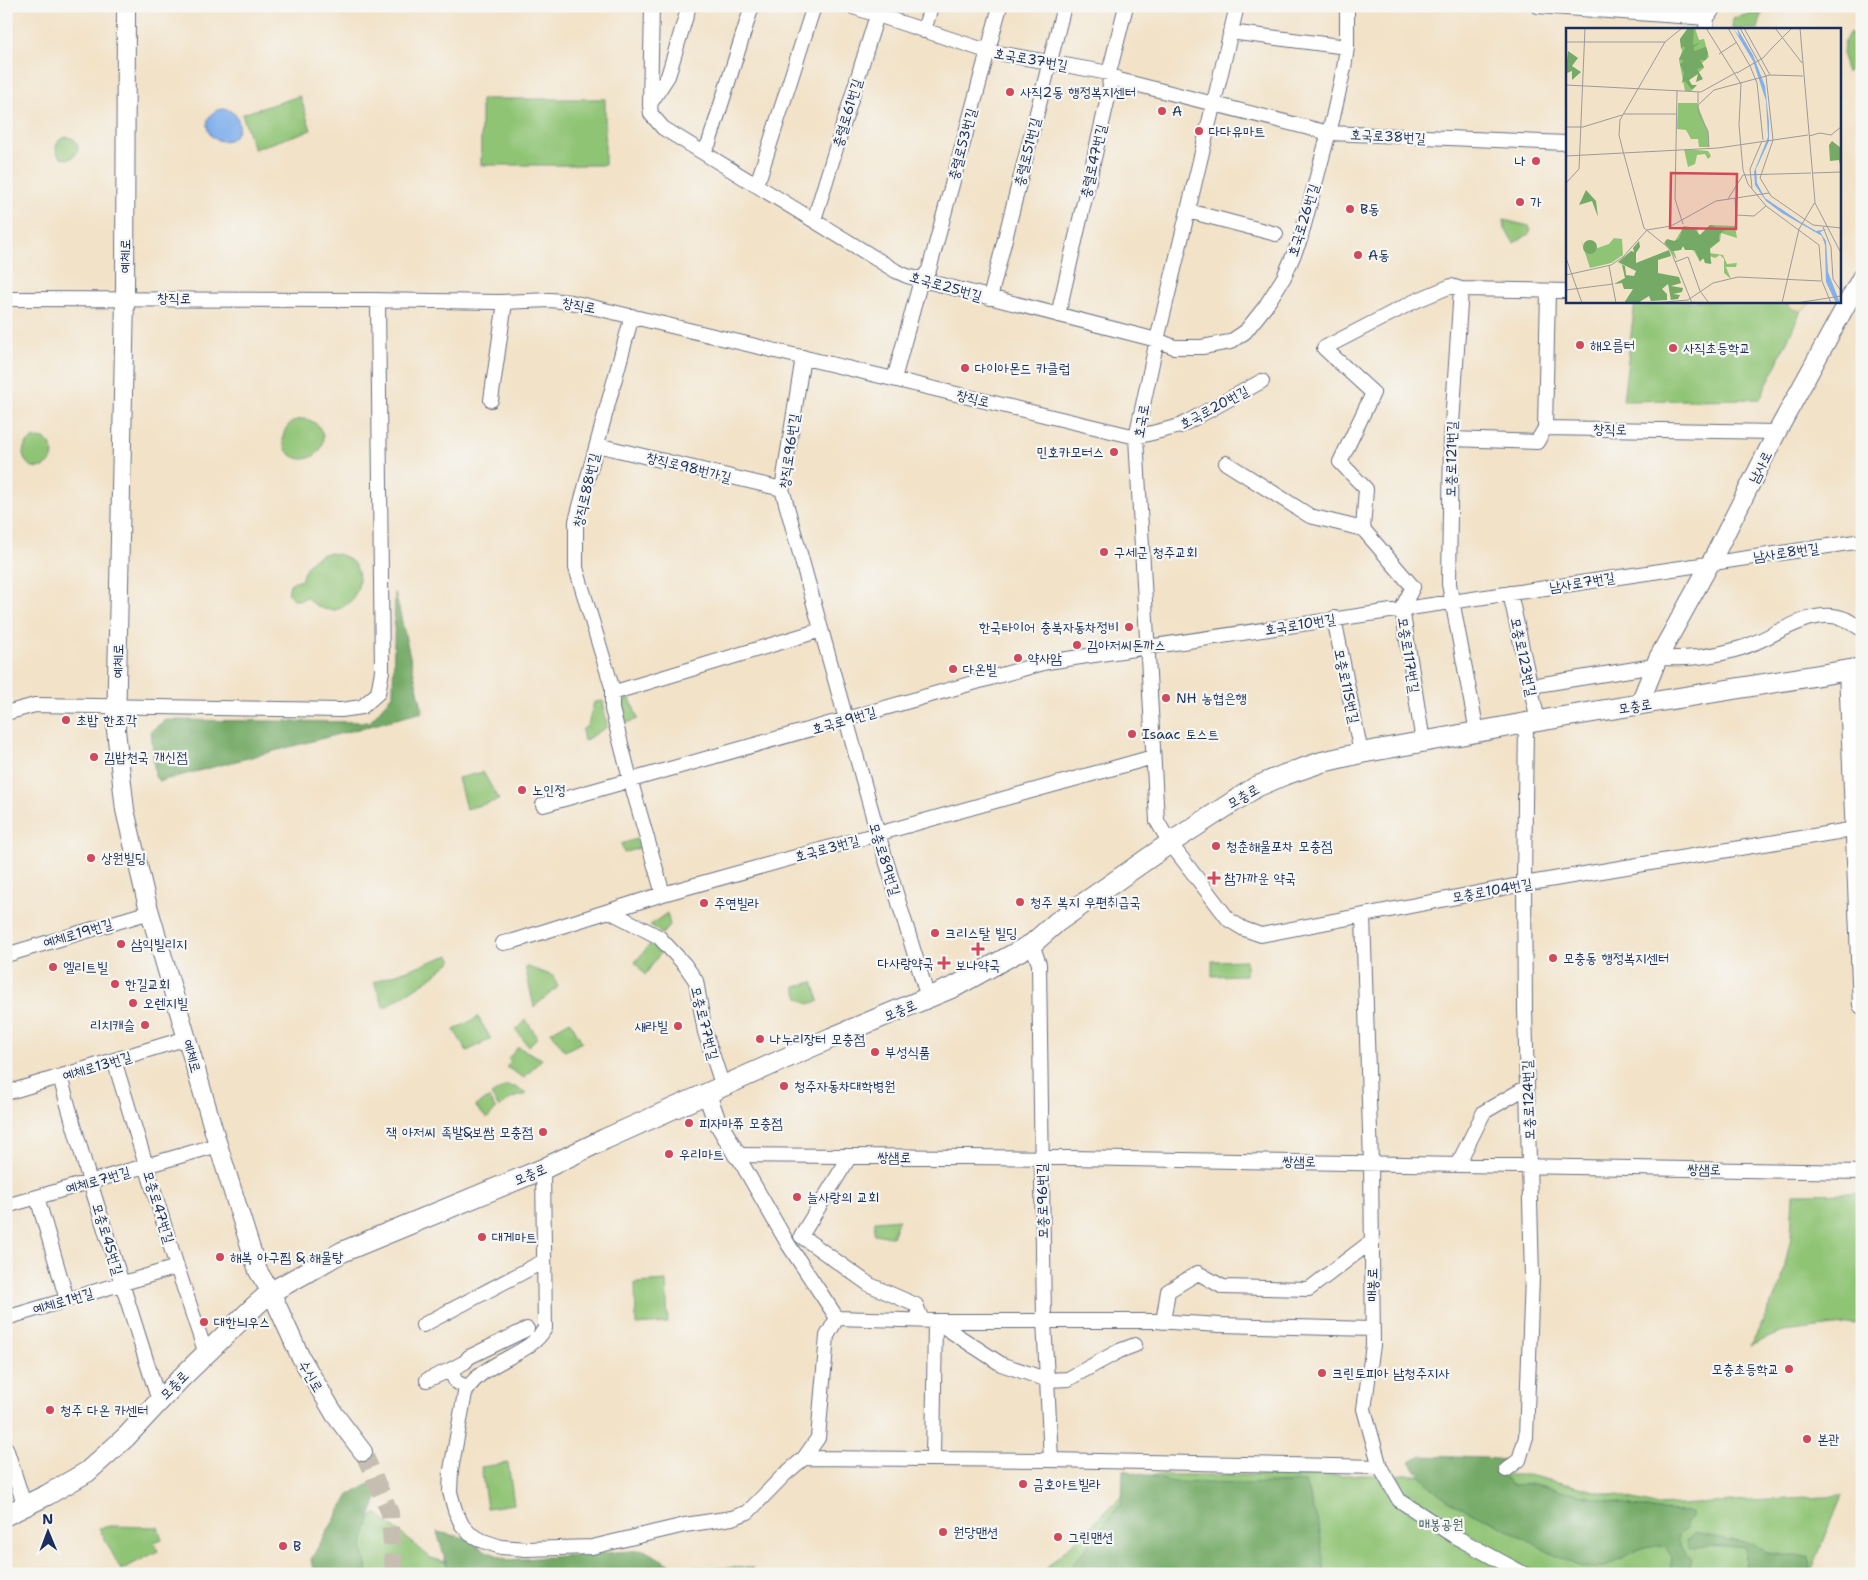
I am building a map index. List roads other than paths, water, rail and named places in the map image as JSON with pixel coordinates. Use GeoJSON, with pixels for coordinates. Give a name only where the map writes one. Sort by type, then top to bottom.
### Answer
{"type":"FeatureCollection","features":[{"type":"Feature","properties":{"kind":"main road","name":"모충로"},"geometry":{"type":"LineString","coordinates":[[6,1515],[87,1472],[126,1437],[180,1378],[271,1292],[342,1252],[542,1169],[831,1038],[972,978],[1032,944],[1057,922],[1170,843],[1256,787],[1312,765],[1361,753],[1532,722],[1855,669]]}},
{"type":"Feature","properties":{"kind":"street","name":"예체로"},"geometry":{"type":"LineString","coordinates":[[126,6],[125,298],[116,730],[125,810],[150,912],[218,1146],[258,1271],[271,1292]]}},
{"type":"Feature","properties":{"kind":"street"},"geometry":{"type":"LineString","coordinates":[[650,105],[652,6]]}},
{"type":"Feature","properties":{"kind":"street"},"geometry":{"type":"LineString","coordinates":[[650,105],[668,76],[689,6]]}},
{"type":"Feature","properties":{"kind":"street"},"geometry":{"type":"LineString","coordinates":[[703,152],[709,143],[752,6]]}},
{"type":"Feature","properties":{"kind":"street"},"geometry":{"type":"LineString","coordinates":[[754,184],[760,175],[814,6]]}},
{"type":"Feature","properties":{"kind":"street","name":"호국로37번길"},"geometry":{"type":"LineString","coordinates":[[850,6],[877,11],[924,30],[987,51],[1109,73],[1119,80],[1213,105]]}},
{"type":"Feature","properties":{"kind":"street"},"geometry":{"type":"LineString","coordinates":[[924,30],[931,6]]}},
{"type":"Feature","properties":{"kind":"street","name":"충렬로53번길"},"geometry":{"type":"LineString","coordinates":[[894,379],[921,280],[929,270],[1000,6]]}},
{"type":"Feature","properties":{"kind":"street","name":"충렬로51번길"},"geometry":{"type":"LineString","coordinates":[[990,298],[1064,6]]}},
{"type":"Feature","properties":{"kind":"street","name":"충렬로47번길"},"geometry":{"type":"LineString","coordinates":[[1058,315],[1110,89],[1109,73],[1126,6]]}},
{"type":"Feature","properties":{"kind":"street","name":"호국로"},"geometry":{"type":"LineString","coordinates":[[1170,843],[1157,821],[1136,437],[1230,32],[1238,6]]}},
{"type":"Feature","properties":{"kind":"street","name":"호국로26번길"},"geometry":{"type":"LineString","coordinates":[[1158,340],[1174,347],[1202,347],[1230,342],[1245,332],[1265,307],[1284,277],[1300,240],[1329,133],[1347,47],[1347,6]]}},
{"type":"Feature","properties":{"kind":"street"},"geometry":{"type":"LineString","coordinates":[[1538,6],[1709,18]]}},
{"type":"Feature","properties":{"kind":"street","name":"충렬로61번길"},"geometry":{"type":"LineString","coordinates":[[814,220],[877,11]]}},
{"type":"Feature","properties":{"kind":"street"},"geometry":{"type":"LineString","coordinates":[[1230,32],[1347,47]]}},
{"type":"Feature","properties":{"kind":"street","name":"호국로25번길"},"geometry":{"type":"LineString","coordinates":[[650,105],[651,114],[663,128],[896,271],[921,280],[1158,340]]}},
{"type":"Feature","properties":{"kind":"street","name":"호국로38번길"},"geometry":{"type":"LineString","coordinates":[[1213,105],[1329,133],[1566,143]]}},
{"type":"Feature","properties":{"kind":"street"},"geometry":{"type":"LineString","coordinates":[[1188,211],[1276,234]]}},
{"type":"Feature","properties":{"kind":"street","name":"남사로"},"geometry":{"type":"LineString","coordinates":[[1639,705],[1656,662],[1711,562],[1777,432],[1859,285]]}},
{"type":"Feature","properties":{"kind":"street"},"geometry":{"type":"LineString","coordinates":[[1226,463],[1310,516],[1363,529],[1366,489],[1340,462],[1373,393],[1324,348],[1414,302],[1451,286],[1461,289],[1566,291]]}},
{"type":"Feature","properties":{"kind":"street","name":"모충로121번길"},"geometry":{"type":"LineString","coordinates":[[1461,289],[1450,439],[1449,584],[1477,732]]}},
{"type":"Feature","properties":{"kind":"street"},"geometry":{"type":"LineString","coordinates":[[1450,439],[1537,442],[1544,428],[1548,291]]}},
{"type":"Feature","properties":{"kind":"street","name":"창직로"},"geometry":{"type":"LineString","coordinates":[[6,299],[125,298],[505,302],[550,300],[571,302],[1136,437]]}},
{"type":"Feature","properties":{"kind":"street"},"geometry":{"type":"LineString","coordinates":[[6,713],[35,705],[341,710],[362,707],[378,693],[382,672],[378,300]]}},
{"type":"Feature","properties":{"kind":"street"},"geometry":{"type":"LineString","coordinates":[[492,400],[505,302]]}},
{"type":"Feature","properties":{"kind":"street","name":"창직로88번길"},"geometry":{"type":"LineString","coordinates":[[630,779],[612,708],[612,687],[576,568],[576,521],[632,316]]}},
{"type":"Feature","properties":{"kind":"street","name":"창직로96번길"},"geometry":{"type":"LineString","coordinates":[[803,357],[782,489],[846,720]]}},
{"type":"Feature","properties":{"kind":"street","name":"호국로20번길"},"geometry":{"type":"LineString","coordinates":[[1136,437],[1180,426],[1262,381]]}},
{"type":"Feature","properties":{"kind":"street","name":"창직로"},"geometry":{"type":"LineString","coordinates":[[1544,428],[1777,432]]}},
{"type":"Feature","properties":{"kind":"street","name":"창직로98번가길"},"geometry":{"type":"LineString","coordinates":[[597,444],[782,489]]}},
{"type":"Feature","properties":{"kind":"street","name":"모충로117번길"},"geometry":{"type":"LineString","coordinates":[[1363,529],[1413,587],[1402,608],[1423,742]]}},
{"type":"Feature","properties":{"kind":"street","name":"남사로8번길"},"geometry":{"type":"LineString","coordinates":[[1711,562],[1862,541]]}},
{"type":"Feature","properties":{"kind":"street","name":"남사로7번길"},"geometry":{"type":"LineString","coordinates":[[1453,602],[1711,562]]}},
{"type":"Feature","properties":{"kind":"street","name":"모충로123번길"},"geometry":{"type":"LineString","coordinates":[[1510,593],[1530,686],[1532,722]]}},
{"type":"Feature","properties":{"kind":"street","name":"호국로10번길"},"geometry":{"type":"LineString","coordinates":[[1147,648],[1334,618],[1453,602]]}},
{"type":"Feature","properties":{"kind":"street"},"geometry":{"type":"LineString","coordinates":[[1530,686],[1656,662],[1717,655],[1743,648],[1803,621],[1819,616],[1844,619],[1862,629]]}},
{"type":"Feature","properties":{"kind":"street","name":"모충로115번길"},"geometry":{"type":"LineString","coordinates":[[1334,618],[1361,753]]}},
{"type":"Feature","properties":{"kind":"street"},"geometry":{"type":"LineString","coordinates":[[612,693],[821,630]]}},
{"type":"Feature","properties":{"kind":"street","name":"호국로9번길"},"geometry":{"type":"LineString","coordinates":[[543,805],[1047,662],[1147,648]]}},
{"type":"Feature","properties":{"kind":"street"},"geometry":{"type":"LineString","coordinates":[[1855,669],[1854,829],[1862,1005]]}},
{"type":"Feature","properties":{"kind":"street","name":"모충로89번길"},"geometry":{"type":"LineString","coordinates":[[846,720],[878,834],[928,998]]}},
{"type":"Feature","properties":{"kind":"street","name":"모충로124번길"},"geometry":{"type":"LineString","coordinates":[[1506,1470],[1518,1460],[1526,1437],[1532,1277],[1524,884],[1532,722]]}},
{"type":"Feature","properties":{"kind":"street","name":"호국로3번길"},"geometry":{"type":"LineString","coordinates":[[502,943],[663,894],[1153,757]]}},
{"type":"Feature","properties":{"kind":"street"},"geometry":{"type":"LineString","coordinates":[[630,779],[663,894]]}},
{"type":"Feature","properties":{"kind":"street","name":"모충로104번길"},"geometry":{"type":"LineString","coordinates":[[1170,843],[1229,920],[1244,929],[1261,935],[1524,884],[1854,829]]}},
{"type":"Feature","properties":{"kind":"street","name":"모충로77번길"},"geometry":{"type":"LineString","coordinates":[[609,911],[659,937],[685,965],[696,981],[715,1090]]}},
{"type":"Feature","properties":{"kind":"street","name":"예체로19번길"},"geometry":{"type":"LineString","coordinates":[[6,955],[150,912]]}},
{"type":"Feature","properties":{"kind":"street","name":"매봉로"},"geometry":{"type":"LineString","coordinates":[[1363,916],[1372,1162],[1373,1329],[1373,1345],[1364,1408],[1380,1467],[1399,1500],[1454,1536],[1524,1574]]}},
{"type":"Feature","properties":{"kind":"street","name":"모충로96번길"},"geometry":{"type":"LineString","coordinates":[[1032,944],[1039,964],[1044,1320],[1051,1460]]}},
{"type":"Feature","properties":{"kind":"street","name":"예체로13번길"},"geometry":{"type":"LineString","coordinates":[[6,1093],[187,1038]]}},
{"type":"Feature","properties":{"kind":"street","name":"모충로47번길"},"geometry":{"type":"LineString","coordinates":[[114,1060],[177,1267],[206,1354]]}},
{"type":"Feature","properties":{"kind":"street","name":"모충로45번길"},"geometry":{"type":"LineString","coordinates":[[60,1077],[90,1182],[160,1401]]}},
{"type":"Feature","properties":{"kind":"street"},"geometry":{"type":"LineString","coordinates":[[1458,1164],[1484,1112],[1527,1087]]}},
{"type":"Feature","properties":{"kind":"street"},"geometry":{"type":"LineString","coordinates":[[715,1090],[716,1119],[788,1244],[837,1318]]}},
{"type":"Feature","properties":{"kind":"street","name":"예체로7번길"},"geometry":{"type":"LineString","coordinates":[[6,1206],[218,1146]]}},
{"type":"Feature","properties":{"kind":"street","name":"쌍샘로"},"geometry":{"type":"LineString","coordinates":[[737,1155],[1372,1162],[1862,1172]]}},
{"type":"Feature","properties":{"kind":"street"},"geometry":{"type":"LineString","coordinates":[[850,1156],[801,1236],[870,1286],[916,1305],[928,1320],[1001,1364],[1048,1380],[1068,1379],[1119,1351],[1135,1346]]}},
{"type":"Feature","properties":{"kind":"street"},"geometry":{"type":"LineString","coordinates":[[542,1169],[545,1328],[541,1336],[534,1342],[482,1373],[471,1382],[465,1393],[451,1470],[450,1492],[455,1510],[470,1534],[482,1542],[501,1547],[526,1549],[592,1547],[685,1525],[732,1518],[748,1512],[784,1475],[804,1458],[818,1438],[827,1336],[837,1318]]}},
{"type":"Feature","properties":{"kind":"street"},"geometry":{"type":"LineString","coordinates":[[37,1197],[66,1300]]}},
{"type":"Feature","properties":{"kind":"street"},"geometry":{"type":"LineString","coordinates":[[1163,1322],[1168,1291],[1198,1273],[1223,1287],[1308,1288],[1372,1241]]}},
{"type":"Feature","properties":{"kind":"street"},"geometry":{"type":"LineString","coordinates":[[423,1325],[544,1262]]}},
{"type":"Feature","properties":{"kind":"street","name":"예체로1번길"},"geometry":{"type":"LineString","coordinates":[[6,1318],[177,1267]]}},
{"type":"Feature","properties":{"kind":"street","name":"수신로"},"geometry":{"type":"LineString","coordinates":[[271,1292],[300,1356],[335,1415],[363,1452]]}},
{"type":"Feature","properties":{"kind":"street"},"geometry":{"type":"LineString","coordinates":[[837,1318],[1163,1322],[1220,1326],[1373,1329]]}},
{"type":"Feature","properties":{"kind":"street"},"geometry":{"type":"LineString","coordinates":[[928,1320],[933,1459]]}},
{"type":"Feature","properties":{"kind":"street"},"geometry":{"type":"LineString","coordinates":[[427,1380],[450,1370],[465,1362],[469,1357],[527,1329]]}},
{"type":"Feature","properties":{"kind":"street"},"geometry":{"type":"LineString","coordinates":[[450,1370],[456,1382],[468,1387]]}},
{"type":"Feature","properties":{"kind":"street"},"geometry":{"type":"LineString","coordinates":[[6,1448],[24,1507]]}},
{"type":"Feature","properties":{"kind":"street"},"geometry":{"type":"LineString","coordinates":[[804,1458],[1051,1460],[1380,1467]]}},
{"type":"Feature","properties":{"kind":"water"},"geometry":{"type":"Polygon","coordinates":[[[223,109],[229,110],[234,114],[238,119],[238,131],[234,136],[229,140],[223,141],[217,140],[212,136],[208,131],[207,125],[208,119],[212,114],[217,110],[223,109]]]}},
{"type":"Feature","properties":{"kind":"tunnel"},"geometry":{"type":"LineString","coordinates":[[363,1452],[390,1513],[394,1574]]}},
{"type":"Feature","properties":{"kind":"place","name":"사직2동 행정복지센터"},"geometry":{"type":"Point","coordinates":[1010,92]}},
{"type":"Feature","properties":{"kind":"place","name":"A"},"geometry":{"type":"Point","coordinates":[1162,111]}},
{"type":"Feature","properties":{"kind":"place","name":"다다유마트"},"geometry":{"type":"Point","coordinates":[1199,131]}},
{"type":"Feature","properties":{"kind":"place","name":"나"},"geometry":{"type":"Point","coordinates":[1536,161]}},
{"type":"Feature","properties":{"kind":"place","name":"가"},"geometry":{"type":"Point","coordinates":[1520,202]}},
{"type":"Feature","properties":{"kind":"place","name":"B동"},"geometry":{"type":"Point","coordinates":[1350,209]}},
{"type":"Feature","properties":{"kind":"place","name":"A동"},"geometry":{"type":"Point","coordinates":[1358,255]}},
{"type":"Feature","properties":{"kind":"place","name":"해오름터"},"geometry":{"type":"Point","coordinates":[1580,345]}},
{"type":"Feature","properties":{"kind":"place","name":"사직초등학교"},"geometry":{"type":"Point","coordinates":[1673,348]}},
{"type":"Feature","properties":{"kind":"place","name":"다이아몬드 카클럽"},"geometry":{"type":"Point","coordinates":[965,368]}},
{"type":"Feature","properties":{"kind":"place","name":"민호카모터스"},"geometry":{"type":"Point","coordinates":[1114,452]}},
{"type":"Feature","properties":{"kind":"place","name":"구세군 청주교회"},"geometry":{"type":"Point","coordinates":[1104,552]}},
{"type":"Feature","properties":{"kind":"place","name":"한국타이어 충북자동차정비"},"geometry":{"type":"Point","coordinates":[1129,627]}},
{"type":"Feature","properties":{"kind":"place","name":"김아저씨돈까스"},"geometry":{"type":"Point","coordinates":[1077,645]}},
{"type":"Feature","properties":{"kind":"place","name":"약사암"},"geometry":{"type":"Point","coordinates":[1018,658]}},
{"type":"Feature","properties":{"kind":"place","name":"다온빌"},"geometry":{"type":"Point","coordinates":[953,669]}},
{"type":"Feature","properties":{"kind":"place","name":"NH 농협은행"},"geometry":{"type":"Point","coordinates":[1166,698]}},
{"type":"Feature","properties":{"kind":"place","name":"초밥 한조각"},"geometry":{"type":"Point","coordinates":[66,720]}},
{"type":"Feature","properties":{"kind":"place","name":"Isaac 토스트"},"geometry":{"type":"Point","coordinates":[1132,734]}},
{"type":"Feature","properties":{"kind":"place","name":"김밥천국 개신점"},"geometry":{"type":"Point","coordinates":[94,757]}},
{"type":"Feature","properties":{"kind":"place","name":"노인정"},"geometry":{"type":"Point","coordinates":[522,790]}},
{"type":"Feature","properties":{"kind":"place","name":"청춘해물포차 모충점"},"geometry":{"type":"Point","coordinates":[1216,846]}},
{"type":"Feature","properties":{"kind":"place","name":"상원빌딩"},"geometry":{"type":"Point","coordinates":[91,858]}},
{"type":"Feature","properties":{"kind":"place","name":"참가까운 약국"},"geometry":{"type":"Point","coordinates":[1214,878]}},
{"type":"Feature","properties":{"kind":"place","name":"청주 복지 우편취급국"},"geometry":{"type":"Point","coordinates":[1020,902]}},
{"type":"Feature","properties":{"kind":"place","name":"주연빌라"},"geometry":{"type":"Point","coordinates":[704,903]}},
{"type":"Feature","properties":{"kind":"place","name":"크리스탈 빌딩"},"geometry":{"type":"Point","coordinates":[935,933]}},
{"type":"Feature","properties":{"kind":"place","name":"삼익빌리지"},"geometry":{"type":"Point","coordinates":[121,944]}},
{"type":"Feature","properties":{"kind":"place","name":"보나약국"},"geometry":{"type":"Point","coordinates":[978,949]}},
{"type":"Feature","properties":{"kind":"place","name":"모충동 행정복지센터"},"geometry":{"type":"Point","coordinates":[1553,958]}},
{"type":"Feature","properties":{"kind":"place","name":"다사랑약국"},"geometry":{"type":"Point","coordinates":[944,963]}},
{"type":"Feature","properties":{"kind":"place","name":"엘리트빌"},"geometry":{"type":"Point","coordinates":[53,967]}},
{"type":"Feature","properties":{"kind":"place","name":"한길교회"},"geometry":{"type":"Point","coordinates":[115,984]}},
{"type":"Feature","properties":{"kind":"place","name":"오렌지빌"},"geometry":{"type":"Point","coordinates":[133,1003]}},
{"type":"Feature","properties":{"kind":"place","name":"리치캐슬"},"geometry":{"type":"Point","coordinates":[145,1025]}},
{"type":"Feature","properties":{"kind":"place","name":"새라빌"},"geometry":{"type":"Point","coordinates":[678,1026]}},
{"type":"Feature","properties":{"kind":"place","name":"나누리장터 모충점"},"geometry":{"type":"Point","coordinates":[760,1039]}},
{"type":"Feature","properties":{"kind":"place","name":"부성식품"},"geometry":{"type":"Point","coordinates":[875,1052]}},
{"type":"Feature","properties":{"kind":"place","name":"청주자동차대학병원"},"geometry":{"type":"Point","coordinates":[784,1086]}},
{"type":"Feature","properties":{"kind":"place","name":"피자마쮸 모충점"},"geometry":{"type":"Point","coordinates":[689,1123]}},
{"type":"Feature","properties":{"kind":"place","name":"잭 아저씨 족발&보쌈 모충점"},"geometry":{"type":"Point","coordinates":[543,1132]}},
{"type":"Feature","properties":{"kind":"place","name":"우리마트"},"geometry":{"type":"Point","coordinates":[669,1154]}},
{"type":"Feature","properties":{"kind":"place","name":"늘사랑의 교회"},"geometry":{"type":"Point","coordinates":[797,1197]}},
{"type":"Feature","properties":{"kind":"place","name":"대게마트"},"geometry":{"type":"Point","coordinates":[482,1237]}},
{"type":"Feature","properties":{"kind":"place","name":"해복 아구찜 & 해물탕"},"geometry":{"type":"Point","coordinates":[220,1257]}},
{"type":"Feature","properties":{"kind":"place","name":"대한늬우스"},"geometry":{"type":"Point","coordinates":[204,1322]}},
{"type":"Feature","properties":{"kind":"place","name":"모충초등학교"},"geometry":{"type":"Point","coordinates":[1789,1369]}},
{"type":"Feature","properties":{"kind":"place","name":"크린토피아 남청주지사"},"geometry":{"type":"Point","coordinates":[1322,1373]}},
{"type":"Feature","properties":{"kind":"place","name":"청주 다온 카센터"},"geometry":{"type":"Point","coordinates":[50,1410]}},
{"type":"Feature","properties":{"kind":"place","name":"본관"},"geometry":{"type":"Point","coordinates":[1807,1439]}},
{"type":"Feature","properties":{"kind":"place","name":"금호아트빌라"},"geometry":{"type":"Point","coordinates":[1023,1484]}},
{"type":"Feature","properties":{"kind":"place","name":"원당맨션"},"geometry":{"type":"Point","coordinates":[943,1532]}},
{"type":"Feature","properties":{"kind":"place","name":"그린맨션"},"geometry":{"type":"Point","coordinates":[1058,1537]}},
{"type":"Feature","properties":{"kind":"place","name":"B"},"geometry":{"type":"Point","coordinates":[283,1546]}},
{"type":"Feature","properties":{"kind":"park label","name":"매봉공원"},"geometry":{"type":"Point","coordinates":[1441,1524]}}]}
